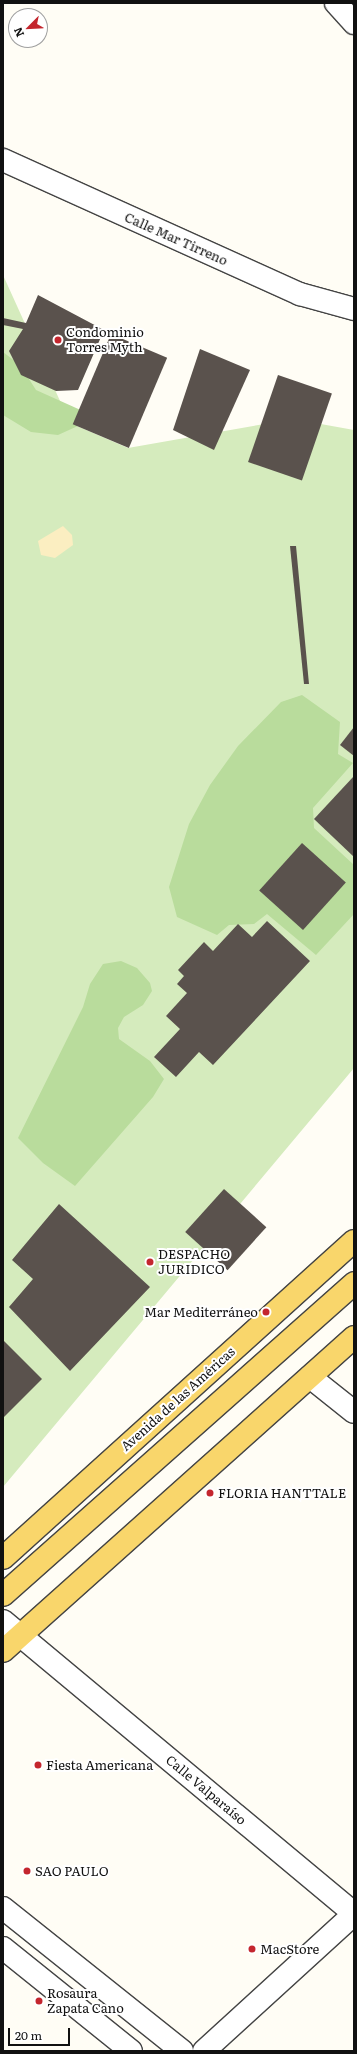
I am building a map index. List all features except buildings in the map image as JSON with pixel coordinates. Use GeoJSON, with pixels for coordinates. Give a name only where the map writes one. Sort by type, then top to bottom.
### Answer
{"type":"FeatureCollection","features":[{"type":"Feature","properties":{"kind":"main road","name":"Avenida de las Américas"},"geometry":{"type":"LineString","coordinates":[[3,1558],[354,1241]]}},
{"type":"Feature","properties":{"kind":"main road"},"geometry":{"type":"LineString","coordinates":[[3,1595],[354,1283]]}},
{"type":"Feature","properties":{"kind":"main road"},"geometry":{"type":"LineString","coordinates":[[3,1651],[354,1338]]}},
{"type":"Feature","properties":{"kind":"street"},"geometry":{"type":"LineString","coordinates":[[336,3],[354,23]]}},
{"type":"Feature","properties":{"kind":"street","name":"Calle Mar Tirreno"},"geometry":{"type":"LineString","coordinates":[[3,160],[300,294],[354,309]]}},
{"type":"Feature","properties":{"kind":"street"},"geometry":{"type":"LineString","coordinates":[[310,1377],[354,1412]]}},
{"type":"Feature","properties":{"kind":"street","name":"Calle Valparaíso"},"geometry":{"type":"LineString","coordinates":[[3,1620],[20,1636],[354,1914]]}},
{"type":"Feature","properties":{"kind":"street"},"geometry":{"type":"LineString","coordinates":[[3,1908],[182,2051]]}},
{"type":"Feature","properties":{"kind":"street"},"geometry":{"type":"LineString","coordinates":[[204,2051],[354,1914]]}},
{"type":"Feature","properties":{"kind":"street"},"geometry":{"type":"LineString","coordinates":[[3,1948],[131,2051]]}},
{"type":"Feature","properties":{"kind":"green space"},"geometry":{"type":"Polygon","coordinates":[[[3,275],[70,423],[128,448],[293,419],[354,430],[354,1068],[3,1487],[3,275]]]}},
{"type":"Feature","properties":{"kind":"green space"},"geometry":{"type":"Polygon","coordinates":[[[3,352],[20,365],[36,390],[85,412],[80,425],[58,435],[31,432],[3,415],[3,352]]]}},
{"type":"Feature","properties":{"kind":"green space"},"geometry":{"type":"Polygon","coordinates":[[[302,695],[340,722],[338,754],[353,763],[313,808],[314,828],[354,865],[354,914],[316,955],[267,914],[254,924],[229,925],[217,935],[177,917],[169,887],[189,824],[210,785],[238,746],[281,702],[302,695]]]}},
{"type":"Feature","properties":{"kind":"green space"},"geometry":{"type":"Polygon","coordinates":[[[121,961],[137,968],[150,983],[152,991],[143,1005],[124,1017],[118,1028],[119,1039],[150,1061],[164,1079],[153,1097],[75,1186],[43,1163],[18,1138],[83,1007],[90,984],[103,964],[121,961]]]}},
{"type":"Feature","properties":{"kind":"sand"},"geometry":{"type":"Polygon","coordinates":[[[63,526],[72,535],[73,545],[55,558],[41,555],[38,541],[63,526]]]}},
{"type":"Feature","properties":{"kind":"place","name":"Condominio Torres Myth"},"geometry":{"type":"Point","coordinates":[58,340]}},
{"type":"Feature","properties":{"kind":"place","name":"DESPACHO JURIDICO"},"geometry":{"type":"Point","coordinates":[150,1262]}},
{"type":"Feature","properties":{"kind":"place","name":"Mar Mediterráneo"},"geometry":{"type":"Point","coordinates":[266,1312]}},
{"type":"Feature","properties":{"kind":"place","name":"FLORIA HANTTALE"},"geometry":{"type":"Point","coordinates":[210,1493]}},
{"type":"Feature","properties":{"kind":"place","name":"Fiesta Americana"},"geometry":{"type":"Point","coordinates":[38,1765]}},
{"type":"Feature","properties":{"kind":"place","name":"SAO PAULO"},"geometry":{"type":"Point","coordinates":[27,1871]}},
{"type":"Feature","properties":{"kind":"place","name":"MacStore"},"geometry":{"type":"Point","coordinates":[252,1949]}},
{"type":"Feature","properties":{"kind":"place","name":"Rosaura Zapata Cano"},"geometry":{"type":"Point","coordinates":[39,2001]}}]}
